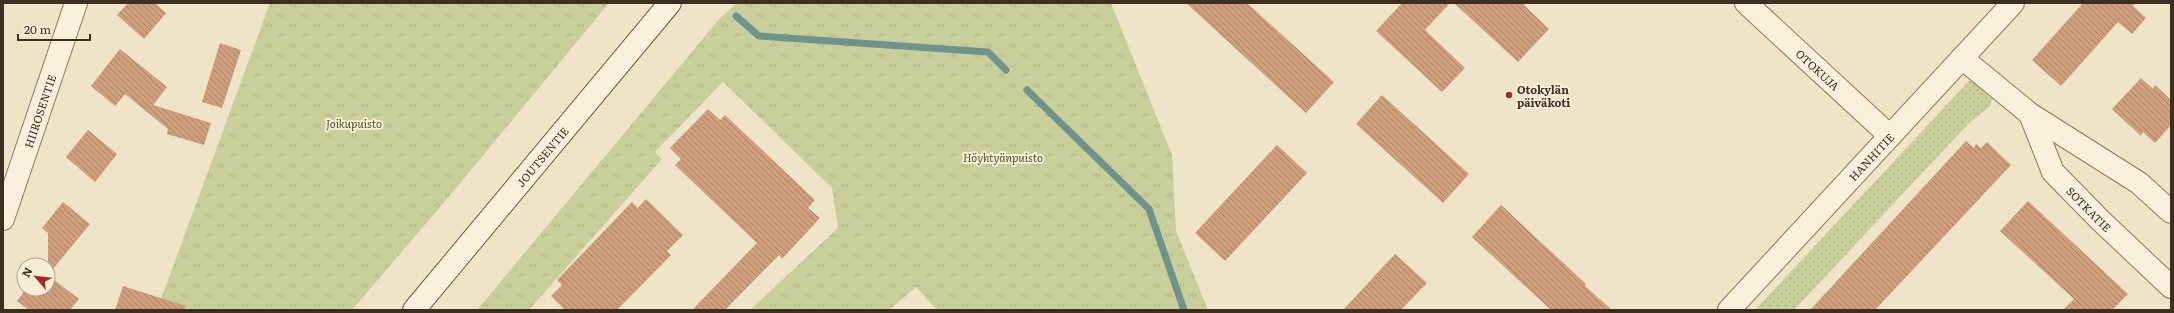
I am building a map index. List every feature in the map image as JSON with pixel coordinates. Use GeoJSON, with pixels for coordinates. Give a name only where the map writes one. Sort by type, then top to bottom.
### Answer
{"type":"FeatureCollection","features":[{"type":"Feature","properties":{"kind":"street","name":"HIIROSENTIE"},"geometry":{"type":"LineString","coordinates":[[3,219],[76,3]]}},
{"type":"Feature","properties":{"kind":"street","name":"JOUTSENTIE"},"geometry":{"type":"LineString","coordinates":[[414,310],[670,3]]}},
{"type":"Feature","properties":{"kind":"street","name":"OTOKUJA"},"geometry":{"type":"LineString","coordinates":[[1746,3],[1890,136]]}},
{"type":"Feature","properties":{"kind":"street","name":"HANHITIE"},"geometry":{"type":"LineString","coordinates":[[1729,310],[2014,3]]}},
{"type":"Feature","properties":{"kind":"street","name":"SOTKATIE"},"geometry":{"type":"LineString","coordinates":[[1962,58],[2030,114],[2139,183],[2171,212]]}},
{"type":"Feature","properties":{"kind":"street","name":"SOTKATIE"},"geometry":{"type":"LineString","coordinates":[[2030,114],[2053,172],[2100,220],[2171,287]]}},
{"type":"Feature","properties":{"kind":"green space","name":"Joikupuisto"},"geometry":{"type":"Polygon","coordinates":[[[270,3],[609,3],[447,199],[352,310],[157,310],[270,3]]]}},
{"type":"Feature","properties":{"kind":"green space","name":"Höyhtyänpuisto"},"geometry":{"type":"Polygon","coordinates":[[[737,3],[1111,3],[1172,155],[1176,231],[1208,310],[937,310],[916,287],[889,310],[750,310],[838,228],[832,188],[723,82],[655,152],[662,159],[529,310],[477,310],[720,18],[737,3]]]}},
{"type":"Feature","properties":{"kind":"green space"},"geometry":{"type":"Polygon","coordinates":[[[1969,81],[1974,82],[1992,99],[1990,106],[1969,123],[1794,310],[1755,310],[1969,81]]]}},
{"type":"Feature","properties":{"kind":"building"},"geometry":{"type":"Polygon","coordinates":[[[128,3],[155,3],[166,13],[144,39],[117,15],[128,3]]]}},
{"type":"Feature","properties":{"kind":"building"},"geometry":{"type":"Polygon","coordinates":[[[1186,3],[1247,3],[1334,82],[1306,113],[1186,3]]]}},
{"type":"Feature","properties":{"kind":"building"},"geometry":{"type":"Polygon","coordinates":[[[1402,3],[1450,3],[1425,30],[1465,68],[1442,92],[1376,31],[1402,3]]]}},
{"type":"Feature","properties":{"kind":"building"},"geometry":{"type":"Polygon","coordinates":[[[1454,3],[1522,3],[1549,29],[1518,62],[1454,3]]]}},
{"type":"Feature","properties":{"kind":"building"},"geometry":{"type":"Polygon","coordinates":[[[2083,3],[2135,3],[2133,6],[2146,18],[2132,34],[2118,22],[2061,86],[2032,60],[2083,3]]]}},
{"type":"Feature","properties":{"kind":"building"},"geometry":{"type":"Polygon","coordinates":[[[220,43],[241,50],[222,108],[202,102],[220,43]]]}},
{"type":"Feature","properties":{"kind":"building"},"geometry":{"type":"Polygon","coordinates":[[[120,49],[167,87],[153,105],[211,123],[204,145],[167,134],[168,129],[125,94],[115,106],[91,86],[120,49]]]}},
{"type":"Feature","properties":{"kind":"building"},"geometry":{"type":"Polygon","coordinates":[[[2141,78],[2153,89],[2155,85],[2171,100],[2171,125],[2155,143],[2143,132],[2141,136],[2112,109],[2141,78]]]}},
{"type":"Feature","properties":{"kind":"building"},"geometry":{"type":"Polygon","coordinates":[[[1382,95],[1469,174],[1443,203],[1356,124],[1382,95]]]}},
{"type":"Feature","properties":{"kind":"building"},"geometry":{"type":"Polygon","coordinates":[[[708,109],[720,120],[725,115],[815,200],[808,208],[820,218],[782,259],[779,255],[725,310],[692,310],[757,243],[675,165],[681,159],[670,148],[708,109]]]}},
{"type":"Feature","properties":{"kind":"building"},"geometry":{"type":"Polygon","coordinates":[[[88,130],[117,154],[95,182],[66,157],[88,130]]]}},
{"type":"Feature","properties":{"kind":"building"},"geometry":{"type":"Polygon","coordinates":[[[1966,141],[1974,148],[1976,144],[1981,148],[1987,142],[2011,165],[1875,310],[1810,310],[1966,141]]]}},
{"type":"Feature","properties":{"kind":"building"},"geometry":{"type":"Polygon","coordinates":[[[1277,145],[1307,173],[1225,261],[1195,233],[1277,145]]]}},
{"type":"Feature","properties":{"kind":"building"},"geometry":{"type":"Polygon","coordinates":[[[646,199],[683,235],[667,251],[671,255],[617,310],[565,310],[551,296],[562,285],[557,280],[632,202],[638,208],[646,199]]]}},
{"type":"Feature","properties":{"kind":"building"},"geometry":{"type":"Polygon","coordinates":[[[2028,201],[2128,294],[2112,310],[2063,310],[2074,299],[2000,231],[2028,201]]]}},
{"type":"Feature","properties":{"kind":"building"},"geometry":{"type":"Polygon","coordinates":[[[63,202],[90,224],[56,265],[56,257],[48,257],[48,233],[42,228],[63,202]]]}},
{"type":"Feature","properties":{"kind":"building"},"geometry":{"type":"Polygon","coordinates":[[[1501,205],[1612,310],[1551,310],[1472,237],[1501,205]]]}},
{"type":"Feature","properties":{"kind":"building"},"geometry":{"type":"Polygon","coordinates":[[[1395,254],[1427,283],[1401,310],[1343,310],[1395,254]]]}},
{"type":"Feature","properties":{"kind":"building"},"geometry":{"type":"Polygon","coordinates":[[[56,281],[79,299],[70,310],[29,310],[17,301],[20,297],[56,297],[56,281]]]}},
{"type":"Feature","properties":{"kind":"building"},"geometry":{"type":"Polygon","coordinates":[[[123,286],[186,306],[185,310],[115,310],[123,286]]]}},
{"type":"Feature","properties":{"kind":"waterway"},"geometry":{"type":"LineString","coordinates":[[736,16],[759,36],[988,52],[1006,70]]}},
{"type":"Feature","properties":{"kind":"waterway"},"geometry":{"type":"LineString","coordinates":[[1027,90],[1149,209],[1184,310]]}},
{"type":"Feature","properties":{"kind":"place","name":"Otokylän päiväkoti"},"geometry":{"type":"Point","coordinates":[1509,95]}}]}
